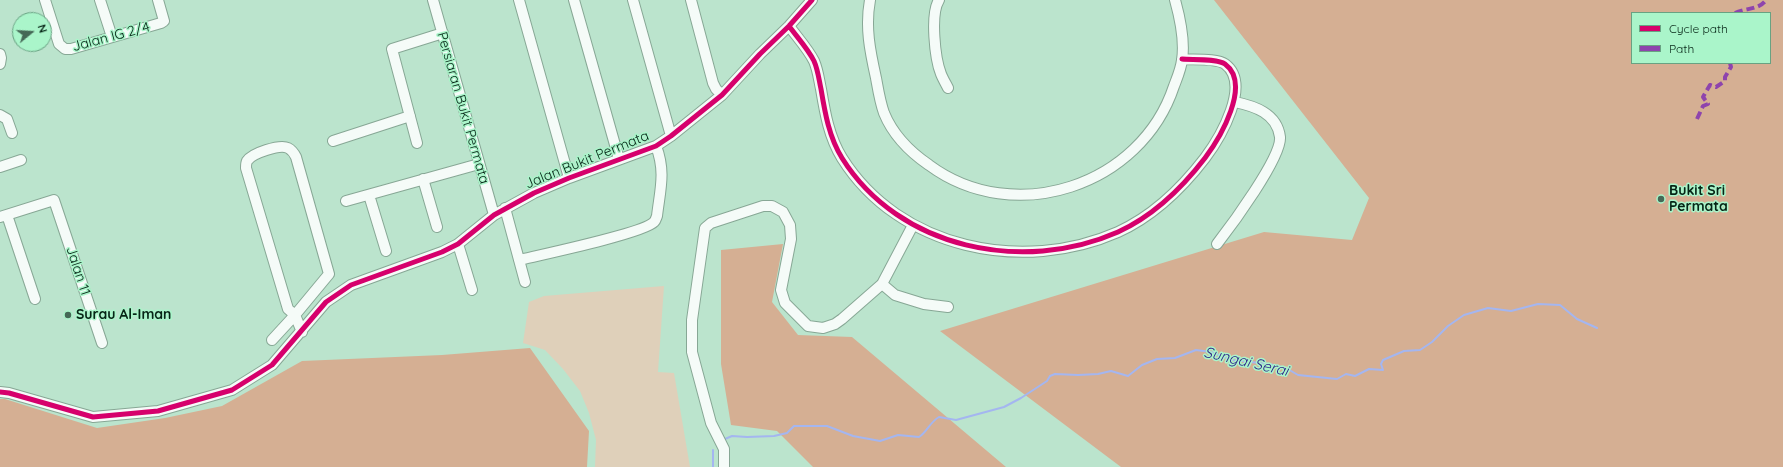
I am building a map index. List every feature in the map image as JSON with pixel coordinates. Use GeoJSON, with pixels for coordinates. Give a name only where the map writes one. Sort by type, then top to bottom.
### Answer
{"type":"FeatureCollection","features":[{"type":"Feature","properties":{"kind":"street","name":"Jalan IG 2/4"},"geometry":{"type":"LineString","coordinates":[[45,0],[59,44],[65,49],[71,49],[161,23],[164,21],[158,0]]}},
{"type":"Feature","properties":{"kind":"street"},"geometry":{"type":"LineString","coordinates":[[100,0],[112,37]]}},
{"type":"Feature","properties":{"kind":"street","name":"Persiaran Bukit Permata"},"geometry":{"type":"LineString","coordinates":[[434,0],[494,215]]}},
{"type":"Feature","properties":{"kind":"street"},"geometry":{"type":"LineString","coordinates":[[520,0],[569,178]]}},
{"type":"Feature","properties":{"kind":"street"},"geometry":{"type":"LineString","coordinates":[[574,0],[619,159]]}},
{"type":"Feature","properties":{"kind":"street"},"geometry":{"type":"LineString","coordinates":[[633,0],[671,136]]}},
{"type":"Feature","properties":{"kind":"street"},"geometry":{"type":"LineString","coordinates":[[691,0],[716,90],[722,95]]}},
{"type":"Feature","properties":{"kind":"street","name":"Jalan Bukit Permata"},"geometry":{"type":"LineString","coordinates":[[0,392],[9,393],[93,417],[158,411],[232,390],[272,365],[302,332],[326,302],[351,285],[442,252],[458,244],[504,208],[569,178],[656,146],[671,136],[722,95],[812,0]]}},
{"type":"Feature","properties":{"kind":"street"},"geometry":{"type":"LineString","coordinates":[[870,0],[867,27],[868,39],[881,102],[890,124],[910,151],[939,173],[968,186],[1022,195],[1046,194],[1084,183],[1120,162],[1141,144],[1160,117],[1170,98],[1182,60],[1181,36],[1175,0]]}},
{"type":"Feature","properties":{"kind":"street"},"geometry":{"type":"LineString","coordinates":[[935,1],[935,49],[941,75],[948,88]]}},
{"type":"Feature","properties":{"kind":"street"},"geometry":{"type":"LineString","coordinates":[[789,26],[815,62],[828,127],[842,158],[871,194],[913,225],[933,235],[958,244],[1008,252],[1079,246],[1102,238],[1137,221],[1170,197],[1206,156],[1219,136],[1235,102],[1234,79],[1232,72],[1225,64],[1218,61],[1182,60]]}},
{"type":"Feature","properties":{"kind":"street"},"geometry":{"type":"LineString","coordinates":[[417,143],[392,48],[443,33]]}},
{"type":"Feature","properties":{"kind":"street"},"geometry":{"type":"LineString","coordinates":[[1216,244],[1266,172],[1277,149],[1280,138],[1272,120],[1264,111],[1252,106],[1235,102]]}},
{"type":"Feature","properties":{"kind":"street"},"geometry":{"type":"LineString","coordinates":[[0,115],[7,118],[12,133]]}},
{"type":"Feature","properties":{"kind":"street"},"geometry":{"type":"LineString","coordinates":[[333,140],[410,116]]}},
{"type":"Feature","properties":{"kind":"street"},"geometry":{"type":"LineString","coordinates":[[272,340],[295,315],[329,274],[296,157],[290,148],[284,146],[267,150],[253,156],[247,161],[246,168],[288,309],[295,315],[302,332]]}},
{"type":"Feature","properties":{"kind":"street"},"geometry":{"type":"LineString","coordinates":[[519,260],[618,236],[654,222],[657,216],[663,171],[661,158],[656,146]]}},
{"type":"Feature","properties":{"kind":"street"},"geometry":{"type":"LineString","coordinates":[[0,167],[21,160]]}},
{"type":"Feature","properties":{"kind":"street"},"geometry":{"type":"LineString","coordinates":[[346,201],[479,164]]}},
{"type":"Feature","properties":{"kind":"street"},"geometry":{"type":"LineString","coordinates":[[423,179],[437,227]]}},
{"type":"Feature","properties":{"kind":"street"},"geometry":{"type":"LineString","coordinates":[[369,195],[386,251]]}},
{"type":"Feature","properties":{"kind":"street","name":"Jalan 11"},"geometry":{"type":"LineString","coordinates":[[4,216],[54,200],[102,343]]}},
{"type":"Feature","properties":{"kind":"street"},"geometry":{"type":"LineString","coordinates":[[724,467],[724,449],[711,423],[692,352],[692,320],[705,228],[711,223],[763,206],[772,206],[783,212],[790,225],[791,239],[781,290],[785,303],[808,326],[823,328],[835,324],[882,284],[913,225]]}},
{"type":"Feature","properties":{"kind":"street"},"geometry":{"type":"LineString","coordinates":[[504,208],[525,282]]}},
{"type":"Feature","properties":{"kind":"street"},"geometry":{"type":"LineString","coordinates":[[4,216],[35,299]]}},
{"type":"Feature","properties":{"kind":"street"},"geometry":{"type":"LineString","coordinates":[[458,244],[472,290]]}},
{"type":"Feature","properties":{"kind":"street"},"geometry":{"type":"LineString","coordinates":[[882,284],[895,295],[924,304],[948,307]]}},
{"type":"Feature","properties":{"kind":"shaded area"},"geometry":{"type":"Polygon","coordinates":[[[1214,0],[1783,0],[1783,467],[1121,467],[940,331],[1264,232],[1352,240],[1369,198],[1214,0]]]}},
{"type":"Feature","properties":{"kind":"shaded area"},"geometry":{"type":"Polygon","coordinates":[[[783,244],[772,302],[798,335],[852,337],[1006,467],[813,467],[777,431],[731,425],[721,364],[721,250],[783,244]]]}},
{"type":"Feature","properties":{"kind":"shaded area"},"geometry":{"type":"Polygon","coordinates":[[[664,286],[658,372],[674,373],[690,467],[595,467],[596,440],[589,413],[580,391],[563,369],[545,350],[523,343],[529,302],[544,296],[664,286]]]}},
{"type":"Feature","properties":{"kind":"shaded area"},"geometry":{"type":"Polygon","coordinates":[[[530,348],[589,431],[587,467],[0,467],[0,399],[5,399],[97,428],[165,418],[222,406],[302,361],[442,355],[530,348]]]}},
{"type":"Feature","properties":{"kind":"waterway","name":"Sungai Serai"},"geometry":{"type":"LineString","coordinates":[[725,439],[732,436],[774,436],[787,433],[794,426],[827,426],[853,436],[880,441],[898,435],[919,437],[939,417],[956,420],[1004,407],[1021,398],[1047,381],[1050,376],[1055,374],[1098,374],[1111,371],[1128,376],[1142,365],[1157,359],[1175,358],[1196,350],[1211,352],[1232,360],[1269,364],[1286,368],[1298,375],[1337,379],[1346,374],[1355,376],[1369,369],[1383,370],[1381,364],[1383,360],[1404,351],[1420,350],[1432,342],[1448,326],[1464,315],[1488,308],[1511,311],[1538,304],[1560,305],[1577,319],[1597,328]]}},
{"type":"Feature","properties":{"kind":"waterway","name":"Sungai Serai"},"geometry":{"type":"LineString","coordinates":[[713,450],[713,467]]}},
{"type":"Feature","properties":{"kind":"marked path"},"geometry":{"type":"LineString","coordinates":[[1737,12],[1760,6],[1766,0]]}},
{"type":"Feature","properties":{"kind":"marked path"},"geometry":{"type":"LineString","coordinates":[[1697,119],[1703,106],[1708,104],[1703,97],[1710,85],[1716,87],[1725,81],[1725,77],[1731,67],[1730,64]]}},
{"type":"Feature","properties":{"kind":"cycle path"},"geometry":{"type":"LineString","coordinates":[[0,392],[9,393],[93,417],[158,411],[232,390],[272,365],[326,302],[351,285],[442,252],[458,244],[494,215],[534,193],[569,178],[656,146],[671,136],[722,95],[812,0]]}},
{"type":"Feature","properties":{"kind":"cycle path"},"geometry":{"type":"LineString","coordinates":[[789,26],[814,61],[828,125],[834,142],[842,158],[866,189],[896,214],[929,232],[966,245],[1004,251],[1043,251],[1081,245],[1118,232],[1143,218],[1155,209],[1187,180],[1205,158],[1225,125],[1231,111],[1235,84],[1233,73],[1225,64],[1221,62],[1211,60],[1182,59]]}},
{"type":"Feature","properties":{"kind":"place","name":"Bukit Sri Permata"},"geometry":{"type":"Point","coordinates":[1661,199]}},
{"type":"Feature","properties":{"kind":"place","name":"Surau Al-Iman"},"geometry":{"type":"Point","coordinates":[68,315]}}]}
